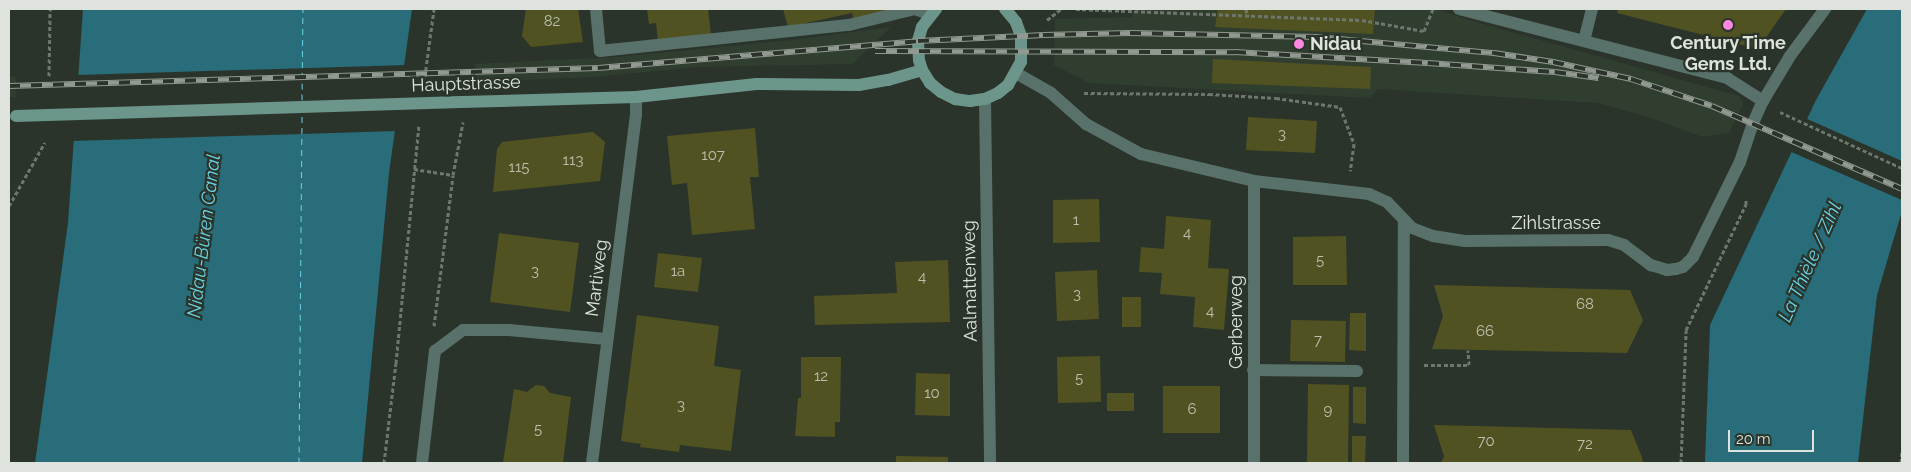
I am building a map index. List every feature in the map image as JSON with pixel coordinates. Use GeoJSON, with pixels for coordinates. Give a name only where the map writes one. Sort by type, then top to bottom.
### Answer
{"type":"FeatureCollection","features":[{"type":"Feature","properties":{"kind":"main road"},"geometry":{"type":"LineString","coordinates":[[932,12],[918,41],[919,60],[922,70],[936,88],[955,99],[970,101],[985,99],[998,94],[1008,85],[1016,73],[1023,50],[1016,22],[1007,9]]}},
{"type":"Feature","properties":{"kind":"main road","name":"Hauptstrasse"},"geometry":{"type":"LineString","coordinates":[[12,116],[636,97],[756,84],[859,84],[888,80],[922,70]]}},
{"type":"Feature","properties":{"kind":"street"},"geometry":{"type":"LineString","coordinates":[[596,9],[600,51],[849,25],[915,9],[932,12]]}},
{"type":"Feature","properties":{"kind":"street"},"geometry":{"type":"LineString","coordinates":[[1459,9],[1727,78],[1763,101]]}},
{"type":"Feature","properties":{"kind":"street"},"geometry":{"type":"LineString","coordinates":[[1584,42],[1592,9]]}},
{"type":"Feature","properties":{"kind":"street","name":"Zihlstrasse"},"geometry":{"type":"LineString","coordinates":[[1347,192],[1369,194],[1387,202],[1420,233],[1465,241],[1608,240],[1624,245],[1651,265],[1668,270],[1676,270],[1693,256],[1740,162],[1763,101],[1790,56],[1825,9]]}},
{"type":"Feature","properties":{"kind":"street"},"geometry":{"type":"LineString","coordinates":[[1016,73],[1051,93],[1086,124],[1141,154],[1254,181],[1347,192]]}},
{"type":"Feature","properties":{"kind":"street","name":"Martiweg"},"geometry":{"type":"LineString","coordinates":[[592,463],[606,338],[636,115],[636,97]]}},
{"type":"Feature","properties":{"kind":"street","name":"Aalmattenweg"},"geometry":{"type":"LineString","coordinates":[[985,99],[990,463]]}},
{"type":"Feature","properties":{"kind":"street","name":"Gerberweg"},"geometry":{"type":"LineString","coordinates":[[1254,181],[1254,463]]}},
{"type":"Feature","properties":{"kind":"street"},"geometry":{"type":"LineString","coordinates":[[1403,463],[1404,220]]}},
{"type":"Feature","properties":{"kind":"street"},"geometry":{"type":"LineString","coordinates":[[422,463],[435,351],[463,330],[510,330],[606,338]]}},
{"type":"Feature","properties":{"kind":"street"},"geometry":{"type":"LineString","coordinates":[[1253,370],[1357,371]]}},
{"type":"Feature","properties":{"kind":"path"},"geometry":{"type":"LineString","coordinates":[[49,76],[50,9]]}},
{"type":"Feature","properties":{"kind":"path"},"geometry":{"type":"LineString","coordinates":[[426,62],[434,9]]}},
{"type":"Feature","properties":{"kind":"path"},"geometry":{"type":"LineString","coordinates":[[1047,20],[1061,9]]}},
{"type":"Feature","properties":{"kind":"path"},"geometry":{"type":"LineString","coordinates":[[1076,9],[1362,20],[1424,31],[1433,9]]}},
{"type":"Feature","properties":{"kind":"path"},"geometry":{"type":"LineString","coordinates":[[1246,9],[1247,15]]}},
{"type":"Feature","properties":{"kind":"path"},"geometry":{"type":"LineString","coordinates":[[1051,93],[1209,94],[1276,98],[1340,107],[1354,144],[1347,192]]}},
{"type":"Feature","properties":{"kind":"path"},"geometry":{"type":"LineString","coordinates":[[1788,117],[1902,168]]}},
{"type":"Feature","properties":{"kind":"path"},"geometry":{"type":"LineString","coordinates":[[435,351],[433,334],[453,175],[463,124]]}},
{"type":"Feature","properties":{"kind":"path"},"geometry":{"type":"LineString","coordinates":[[9,206],[44,142]]}},
{"type":"Feature","properties":{"kind":"path"},"geometry":{"type":"LineString","coordinates":[[1681,463],[1686,330],[1746,204],[1740,162]]}},
{"type":"Feature","properties":{"kind":"path"},"geometry":{"type":"LineString","coordinates":[[384,463],[396,364],[414,169],[453,175]]}},
{"type":"Feature","properties":{"kind":"path"},"geometry":{"type":"LineString","coordinates":[[1403,365],[1469,365],[1468,350]]}},
{"type":"Feature","properties":{"kind":"path"},"geometry":{"type":"LineString","coordinates":[[1901,463],[1902,450]]}},
{"type":"Feature","properties":{"kind":"shaded area"},"geometry":{"type":"Polygon","coordinates":[[[1135,9],[1438,9],[1462,18],[1739,96],[1743,104],[1729,133],[1703,137],[1645,116],[1598,103],[1378,89],[1370,98],[1089,83],[1054,65],[1055,19],[1132,17],[1135,9]]]}},
{"type":"Feature","properties":{"kind":"shaded area"},"geometry":{"type":"Polygon","coordinates":[[[891,27],[852,64],[698,67],[593,77],[477,82],[475,64],[617,57],[792,40],[891,27]]]}},
{"type":"Feature","properties":{"kind":"shaded area"},"geometry":{"type":"Polygon","coordinates":[[[9,76],[16,77],[16,97],[9,97],[9,76]]]}},
{"type":"Feature","properties":{"kind":"water","name":"Nidau-Büren Canal"},"geometry":{"type":"Polygon","coordinates":[[[83,9],[412,9],[389,173],[362,463],[35,463],[68,223],[83,9]]]}},
{"type":"Feature","properties":{"kind":"water","name":"La Thièle / Zihl"},"geometry":{"type":"Polygon","coordinates":[[[1867,9],[1902,9],[1902,211],[1877,295],[1858,463],[1705,463],[1710,325],[1816,100],[1867,9]]]}},
{"type":"Feature","properties":{"kind":"pier"},"geometry":{"type":"Polygon","coordinates":[[[407,65],[397,131],[72,141],[77,75],[407,65]]]}},
{"type":"Feature","properties":{"kind":"pier"},"geometry":{"type":"Polygon","coordinates":[[[1805,118],[1902,161],[1902,200],[1789,151],[1805,118]]]}},
{"type":"Feature","properties":{"kind":"building"},"geometry":{"type":"Polygon","coordinates":[[[526,9],[578,9],[583,42],[531,47],[522,36],[526,9]]]}},
{"type":"Feature","properties":{"kind":"building"},"geometry":{"type":"Polygon","coordinates":[[[647,9],[708,9],[711,35],[658,41],[656,23],[649,24],[647,9]]]}},
{"type":"Feature","properties":{"kind":"building"},"geometry":{"type":"Polygon","coordinates":[[[783,9],[894,9],[854,21],[852,13],[788,27],[783,9]]]}},
{"type":"Feature","properties":{"kind":"building"},"geometry":{"type":"Polygon","coordinates":[[[1218,9],[1375,9],[1373,34],[1215,27],[1218,9]]]}},
{"type":"Feature","properties":{"kind":"building"},"geometry":{"type":"Polygon","coordinates":[[[1618,9],[1786,9],[1758,49],[1617,13],[1618,9]]]}},
{"type":"Feature","properties":{"kind":"building"},"geometry":{"type":"Polygon","coordinates":[[[1213,59],[1371,67],[1370,89],[1212,83],[1213,59]]]}},
{"type":"Feature","properties":{"kind":"building"},"geometry":{"type":"Polygon","coordinates":[[[1248,117],[1317,121],[1315,153],[1246,150],[1248,117]]]}},
{"type":"Feature","properties":{"kind":"building"},"geometry":{"type":"Polygon","coordinates":[[[755,128],[759,177],[750,177],[755,229],[692,235],[687,183],[672,185],[667,136],[755,128]]]}},
{"type":"Feature","properties":{"kind":"building"},"geometry":{"type":"Polygon","coordinates":[[[593,132],[605,142],[600,181],[493,192],[497,149],[502,142],[593,132]]]}},
{"type":"Feature","properties":{"kind":"building"},"geometry":{"type":"Polygon","coordinates":[[[1099,199],[1100,242],[1053,243],[1053,200],[1099,199]]]}},
{"type":"Feature","properties":{"kind":"building"},"geometry":{"type":"Polygon","coordinates":[[[1166,216],[1211,220],[1208,268],[1229,269],[1224,330],[1193,327],[1195,297],[1160,294],[1162,273],[1139,272],[1141,247],[1164,249],[1166,216]]]}},
{"type":"Feature","properties":{"kind":"building"},"geometry":{"type":"Polygon","coordinates":[[[499,233],[579,243],[570,312],[490,302],[499,233]]]}},
{"type":"Feature","properties":{"kind":"building"},"geometry":{"type":"Polygon","coordinates":[[[1346,236],[1347,285],[1293,285],[1293,237],[1346,236]]]}},
{"type":"Feature","properties":{"kind":"building"},"geometry":{"type":"Polygon","coordinates":[[[658,253],[702,258],[698,292],[654,287],[658,253]]]}},
{"type":"Feature","properties":{"kind":"building"},"geometry":{"type":"Polygon","coordinates":[[[948,260],[950,322],[815,325],[814,296],[897,293],[895,262],[948,260]]]}},
{"type":"Feature","properties":{"kind":"building"},"geometry":{"type":"Polygon","coordinates":[[[1097,270],[1099,319],[1057,321],[1055,272],[1097,270]]]}},
{"type":"Feature","properties":{"kind":"building"},"geometry":{"type":"Polygon","coordinates":[[[1434,285],[1630,290],[1643,320],[1627,353],[1432,349],[1443,316],[1434,285]]]}},
{"type":"Feature","properties":{"kind":"building"},"geometry":{"type":"Polygon","coordinates":[[[1122,297],[1141,297],[1141,327],[1122,327],[1122,297]]]}},
{"type":"Feature","properties":{"kind":"building"},"geometry":{"type":"Polygon","coordinates":[[[1350,313],[1366,313],[1366,351],[1349,350],[1350,313]]]}},
{"type":"Feature","properties":{"kind":"building"},"geometry":{"type":"Polygon","coordinates":[[[637,315],[719,326],[714,366],[741,370],[731,451],[680,445],[679,452],[640,447],[641,444],[621,441],[637,315]]]}},
{"type":"Feature","properties":{"kind":"building"},"geometry":{"type":"Polygon","coordinates":[[[1291,320],[1346,321],[1345,362],[1290,361],[1291,320]]]}},
{"type":"Feature","properties":{"kind":"building"},"geometry":{"type":"Polygon","coordinates":[[[1100,356],[1101,402],[1058,403],[1057,357],[1100,356]]]}},
{"type":"Feature","properties":{"kind":"building"},"geometry":{"type":"Polygon","coordinates":[[[801,357],[841,357],[840,422],[835,422],[835,437],[795,436],[798,398],[801,398],[801,357]]]}},
{"type":"Feature","properties":{"kind":"building"},"geometry":{"type":"Polygon","coordinates":[[[916,373],[950,374],[950,416],[915,415],[916,373]]]}},
{"type":"Feature","properties":{"kind":"building"},"geometry":{"type":"Polygon","coordinates":[[[1308,384],[1349,385],[1348,463],[1307,463],[1308,384]]]}},
{"type":"Feature","properties":{"kind":"building"},"geometry":{"type":"Polygon","coordinates":[[[536,385],[544,386],[550,393],[571,397],[563,463],[503,463],[514,389],[527,392],[536,385]]]}},
{"type":"Feature","properties":{"kind":"building"},"geometry":{"type":"Polygon","coordinates":[[[1163,386],[1220,386],[1220,433],[1163,433],[1163,386]]]}},
{"type":"Feature","properties":{"kind":"building"},"geometry":{"type":"Polygon","coordinates":[[[1353,387],[1366,387],[1366,424],[1353,423],[1353,387]]]}},
{"type":"Feature","properties":{"kind":"building"},"geometry":{"type":"Polygon","coordinates":[[[1107,393],[1134,393],[1134,411],[1107,411],[1107,393]]]}},
{"type":"Feature","properties":{"kind":"building"},"geometry":{"type":"Polygon","coordinates":[[[1434,425],[1631,430],[1643,460],[1642,463],[1441,463],[1444,456],[1434,425]]]}},
{"type":"Feature","properties":{"kind":"building"},"geometry":{"type":"Polygon","coordinates":[[[1352,436],[1366,436],[1365,463],[1352,463],[1352,436]]]}},
{"type":"Feature","properties":{"kind":"building"},"geometry":{"type":"Polygon","coordinates":[[[896,456],[948,457],[948,463],[896,463],[896,456]]]}},
{"type":"Feature","properties":{"kind":"ferry route"},"geometry":{"type":"LineString","coordinates":[[302,100],[303,9]]}},
{"type":"Feature","properties":{"kind":"ferry route"},"geometry":{"type":"LineString","coordinates":[[299,463],[302,112]]}},
{"type":"Feature","properties":{"kind":"railway"},"geometry":{"type":"LineString","coordinates":[[9,86],[598,68],[918,41],[1043,35],[1130,33],[1317,37],[1494,53],[1553,62],[1631,79],[1712,106],[1902,189]]}},
{"type":"Feature","properties":{"kind":"railway"},"geometry":{"type":"LineString","coordinates":[[875,51],[1235,52],[1555,72],[1599,78]]}},
{"type":"Feature","properties":{"kind":"place","name":"Century Time Gems Ltd."},"geometry":{"type":"Point","coordinates":[1728,25]}},
{"type":"Feature","properties":{"kind":"place","name":"Nidau"},"geometry":{"type":"Point","coordinates":[1299,44]}}]}
